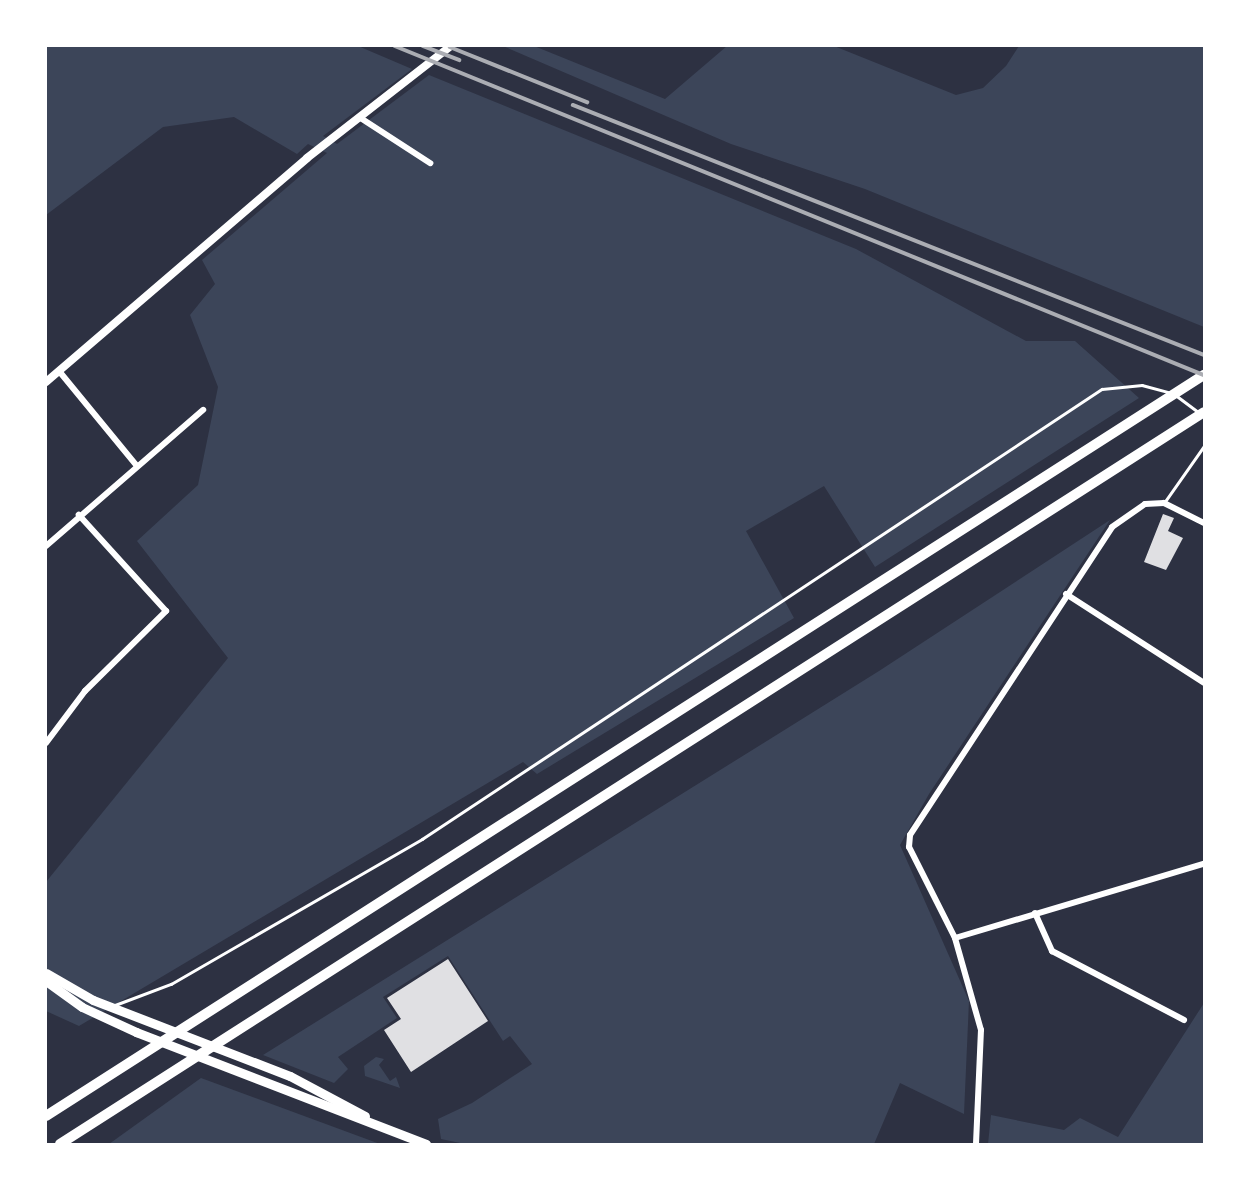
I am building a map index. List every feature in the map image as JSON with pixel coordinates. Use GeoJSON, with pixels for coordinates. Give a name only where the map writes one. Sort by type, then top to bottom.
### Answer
{"type":"FeatureCollection","features":[{"type":"Feature","properties":{"kind":"highway"},"geometry":{"type":"LineString","coordinates":[[46,1116],[1205,375]]}},
{"type":"Feature","properties":{"kind":"highway"},"geometry":{"type":"LineString","coordinates":[[60,1144],[1205,412]]}},
{"type":"Feature","properties":{"kind":"main road"},"geometry":{"type":"LineString","coordinates":[[46,974],[73,992],[290,1076],[401,1135]]}},
{"type":"Feature","properties":{"kind":"main road"},"geometry":{"type":"LineString","coordinates":[[46,981],[82,1007],[136,1032],[426,1144]]}},
{"type":"Feature","properties":{"kind":"street"},"geometry":{"type":"LineString","coordinates":[[46,382],[307,158],[451,46]]}},
{"type":"Feature","properties":{"kind":"street"},"geometry":{"type":"LineString","coordinates":[[359,117],[430,163]]}},
{"type":"Feature","properties":{"kind":"street"},"geometry":{"type":"LineString","coordinates":[[59,370],[137,466]]}},
{"type":"Feature","properties":{"kind":"street"},"geometry":{"type":"LineString","coordinates":[[46,546],[203,410]]}},
{"type":"Feature","properties":{"kind":"street"},"geometry":{"type":"LineString","coordinates":[[976,1144],[981,1030],[955,938],[909,847],[910,835],[1105,537],[1129,512],[1145,504],[1164,503],[1205,523]]}},
{"type":"Feature","properties":{"kind":"street"},"geometry":{"type":"LineString","coordinates":[[46,743],[85,691],[166,611],[79,515]]}},
{"type":"Feature","properties":{"kind":"street"},"geometry":{"type":"LineString","coordinates":[[1066,594],[1205,683]]}},
{"type":"Feature","properties":{"kind":"street"},"geometry":{"type":"LineString","coordinates":[[955,938],[1035,912],[1205,864]]}},
{"type":"Feature","properties":{"kind":"street"},"geometry":{"type":"LineString","coordinates":[[1035,912],[1052,951],[1184,1020]]}},
{"type":"Feature","properties":{"kind":"lane"},"geometry":{"type":"LineString","coordinates":[[111,1007],[171,984],[422,839],[1102,389],[1124,385],[1158,388],[1181,398],[1205,418]]}},
{"type":"Feature","properties":{"kind":"lane"},"geometry":{"type":"LineString","coordinates":[[1164,503],[1205,446]]}},
{"type":"Feature","properties":{"kind":"shaded area"},"geometry":{"type":"Polygon","coordinates":[[[46,46],[358,46],[412,69],[323,136],[337,144],[429,75],[856,249],[1026,341],[1075,341],[1139,398],[875,567],[824,486],[746,531],[794,618],[537,774],[523,762],[79,1026],[46,1011],[46,882],[228,658],[137,541],[198,485],[218,387],[190,315],[215,284],[202,260],[327,153],[308,144],[297,154],[234,117],[163,127],[46,215],[46,46]]]}},
{"type":"Feature","properties":{"kind":"shaded area"},"geometry":{"type":"Polygon","coordinates":[[[503,46],[534,46],[665,99],[727,46],[834,46],[956,95],[983,88],[1006,66],[1019,46],[1204,46],[1204,327],[865,189],[731,144],[503,46]]]}},
{"type":"Feature","properties":{"kind":"shaded area"},"geometry":{"type":"Polygon","coordinates":[[[1110,520],[929,794],[900,845],[969,1001],[964,1114],[900,1083],[874,1144],[465,1144],[441,1139],[438,1119],[472,1103],[532,1064],[510,1036],[503,1041],[448,956],[383,997],[397,1018],[338,1057],[348,1069],[334,1083],[263,1055],[879,671],[1110,520]]]}},
{"type":"Feature","properties":{"kind":"shaded area"},"geometry":{"type":"Polygon","coordinates":[[[1204,1003],[1204,1144],[988,1144],[991,1115],[1064,1130],[1080,1118],[1118,1137],[1204,1003]]]}},
{"type":"Feature","properties":{"kind":"shaded area"},"geometry":{"type":"Polygon","coordinates":[[[376,1057],[384,1059],[379,1065],[390,1081],[396,1077],[400,1088],[365,1076],[364,1066],[376,1057]]]}},
{"type":"Feature","properties":{"kind":"shaded area"},"geometry":{"type":"Polygon","coordinates":[[[201,1078],[380,1144],[109,1144],[201,1078]]]}},
{"type":"Feature","properties":{"kind":"building"},"geometry":{"type":"Polygon","coordinates":[[[1163,514],[1174,518],[1168,531],[1183,538],[1166,570],[1144,562],[1163,514]]]}},
{"type":"Feature","properties":{"kind":"building"},"geometry":{"type":"Polygon","coordinates":[[[448,959],[488,1021],[411,1072],[384,1030],[401,1019],[387,998],[448,959]]]}},
{"type":"Feature","properties":{"kind":"railway"},"geometry":{"type":"LineString","coordinates":[[395,46],[1204,375]]}},
{"type":"Feature","properties":{"kind":"railway"},"geometry":{"type":"LineString","coordinates":[[423,46],[459,60]]}},
{"type":"Feature","properties":{"kind":"railway"},"geometry":{"type":"LineString","coordinates":[[450,47],[587,102]]}},
{"type":"Feature","properties":{"kind":"railway"},"geometry":{"type":"LineString","coordinates":[[573,105],[1204,355]]}}]}
